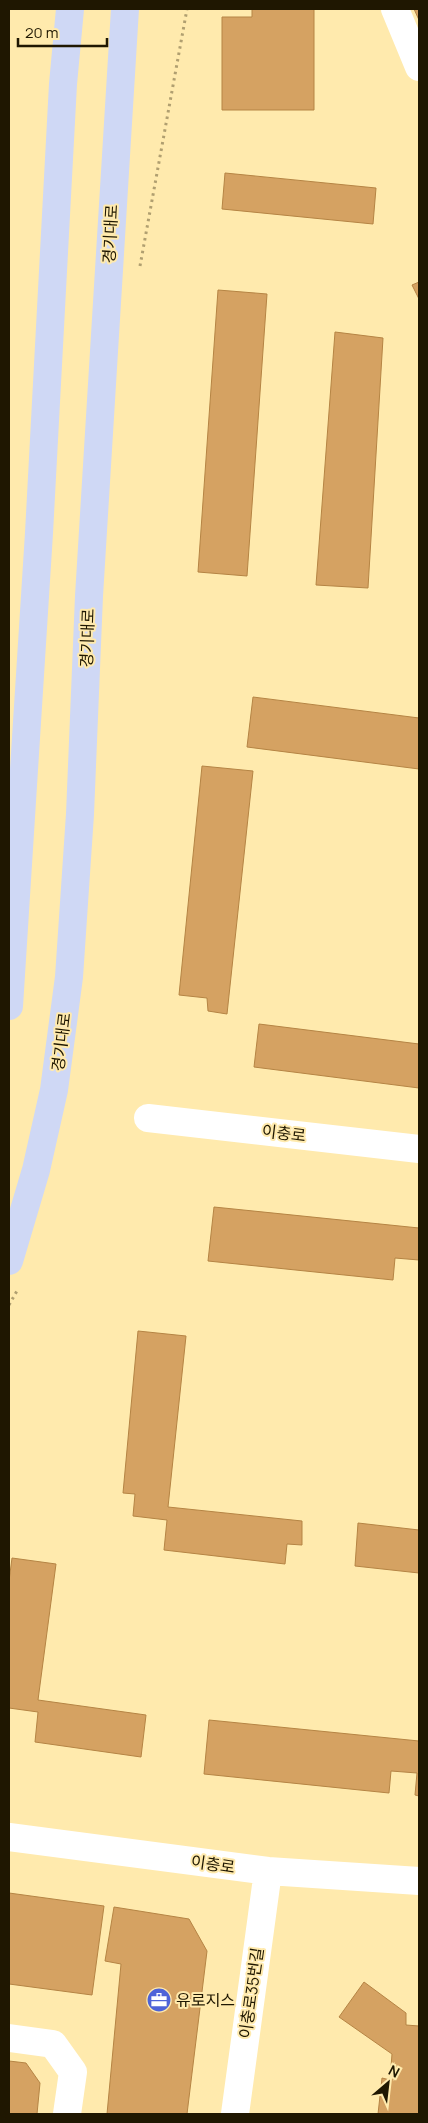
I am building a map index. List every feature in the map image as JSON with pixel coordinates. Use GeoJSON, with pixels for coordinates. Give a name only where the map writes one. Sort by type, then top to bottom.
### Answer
{"type":"FeatureCollection","features":[{"type":"Feature","properties":{"kind":"main road"},"geometry":{"type":"LineString","coordinates":[[9,1006],[40,533],[63,84],[70,9]]}},
{"type":"Feature","properties":{"kind":"main road","name":"경기대로"},"geometry":{"type":"LineString","coordinates":[[9,1261],[36,1170],[54,1090],[69,977],[80,814],[89,586],[125,9]]}},
{"type":"Feature","properties":{"kind":"street"},"geometry":{"type":"LineString","coordinates":[[395,9],[419,67]]}},
{"type":"Feature","properties":{"kind":"street","name":"이충로"},"geometry":{"type":"LineString","coordinates":[[148,1118],[419,1149]]}},
{"type":"Feature","properties":{"kind":"street","name":"이충로"},"geometry":{"type":"LineString","coordinates":[[9,1837],[268,1871],[419,1881]]}},
{"type":"Feature","properties":{"kind":"street","name":"이충로35번길"},"geometry":{"type":"LineString","coordinates":[[235,2114],[268,1871]]}},
{"type":"Feature","properties":{"kind":"street"},"geometry":{"type":"LineString","coordinates":[[9,2038],[53,2044],[73,2072],[67,2114]]}},
{"type":"Feature","properties":{"kind":"building"},"geometry":{"type":"Polygon","coordinates":[[[252,9],[314,9],[314,110],[222,110],[222,17],[252,17],[252,9]]]}},
{"type":"Feature","properties":{"kind":"building"},"geometry":{"type":"Polygon","coordinates":[[[414,9],[419,9],[419,20],[414,9]]]}},
{"type":"Feature","properties":{"kind":"building"},"geometry":{"type":"Polygon","coordinates":[[[225,173],[376,188],[373,224],[222,209],[225,173]]]}},
{"type":"Feature","properties":{"kind":"building"},"geometry":{"type":"Polygon","coordinates":[[[419,282],[419,299],[412,285],[419,282]]]}},
{"type":"Feature","properties":{"kind":"building"},"geometry":{"type":"Polygon","coordinates":[[[218,290],[267,294],[247,576],[198,572],[218,290]]]}},
{"type":"Feature","properties":{"kind":"building"},"geometry":{"type":"Polygon","coordinates":[[[335,332],[383,338],[368,588],[316,585],[335,332]]]}},
{"type":"Feature","properties":{"kind":"building"},"geometry":{"type":"Polygon","coordinates":[[[253,697],[419,718],[419,769],[247,747],[253,697]]]}},
{"type":"Feature","properties":{"kind":"building"},"geometry":{"type":"Polygon","coordinates":[[[202,766],[253,771],[227,1014],[208,1011],[207,998],[179,995],[202,766]]]}},
{"type":"Feature","properties":{"kind":"building"},"geometry":{"type":"Polygon","coordinates":[[[259,1024],[419,1044],[419,1088],[254,1067],[259,1024]]]}},
{"type":"Feature","properties":{"kind":"building"},"geometry":{"type":"Polygon","coordinates":[[[214,1207],[419,1228],[419,1260],[395,1258],[393,1280],[208,1261],[214,1207]]]}},
{"type":"Feature","properties":{"kind":"building"},"geometry":{"type":"Polygon","coordinates":[[[138,1331],[186,1336],[168,1507],[302,1521],[302,1545],[287,1544],[285,1564],[164,1550],[167,1520],[133,1516],[135,1494],[123,1493],[138,1331]]]}},
{"type":"Feature","properties":{"kind":"building"},"geometry":{"type":"Polygon","coordinates":[[[358,1523],[419,1530],[419,1573],[355,1566],[358,1523]]]}},
{"type":"Feature","properties":{"kind":"building"},"geometry":{"type":"Polygon","coordinates":[[[12,1558],[56,1564],[38,1700],[146,1715],[141,1757],[35,1742],[38,1712],[9,1708],[9,1581],[12,1558]]]}},
{"type":"Feature","properties":{"kind":"building"},"geometry":{"type":"Polygon","coordinates":[[[209,1720],[419,1741],[419,1796],[415,1795],[417,1773],[391,1771],[389,1793],[204,1774],[209,1720]]]}},
{"type":"Feature","properties":{"kind":"building"},"geometry":{"type":"Polygon","coordinates":[[[9,1893],[104,1906],[92,1995],[9,1984],[9,1893]]]}},
{"type":"Feature","properties":{"kind":"building"},"geometry":{"type":"Polygon","coordinates":[[[114,1907],[189,1919],[207,1951],[187,2114],[107,2114],[121,1964],[105,1961],[114,1907]]]}},
{"type":"Feature","properties":{"kind":"building"},"geometry":{"type":"Polygon","coordinates":[[[364,1982],[406,2013],[406,2025],[419,2026],[419,2114],[378,2114],[382,2078],[390,2080],[392,2054],[339,2017],[364,1982]]]}},
{"type":"Feature","properties":{"kind":"building"},"geometry":{"type":"Polygon","coordinates":[[[9,2061],[26,2063],[40,2083],[37,2114],[9,2114],[9,2061]]]}},
{"type":"Feature","properties":{"kind":"place","name":"유로지스"},"geometry":{"type":"Point","coordinates":[159,2000]}}]}
